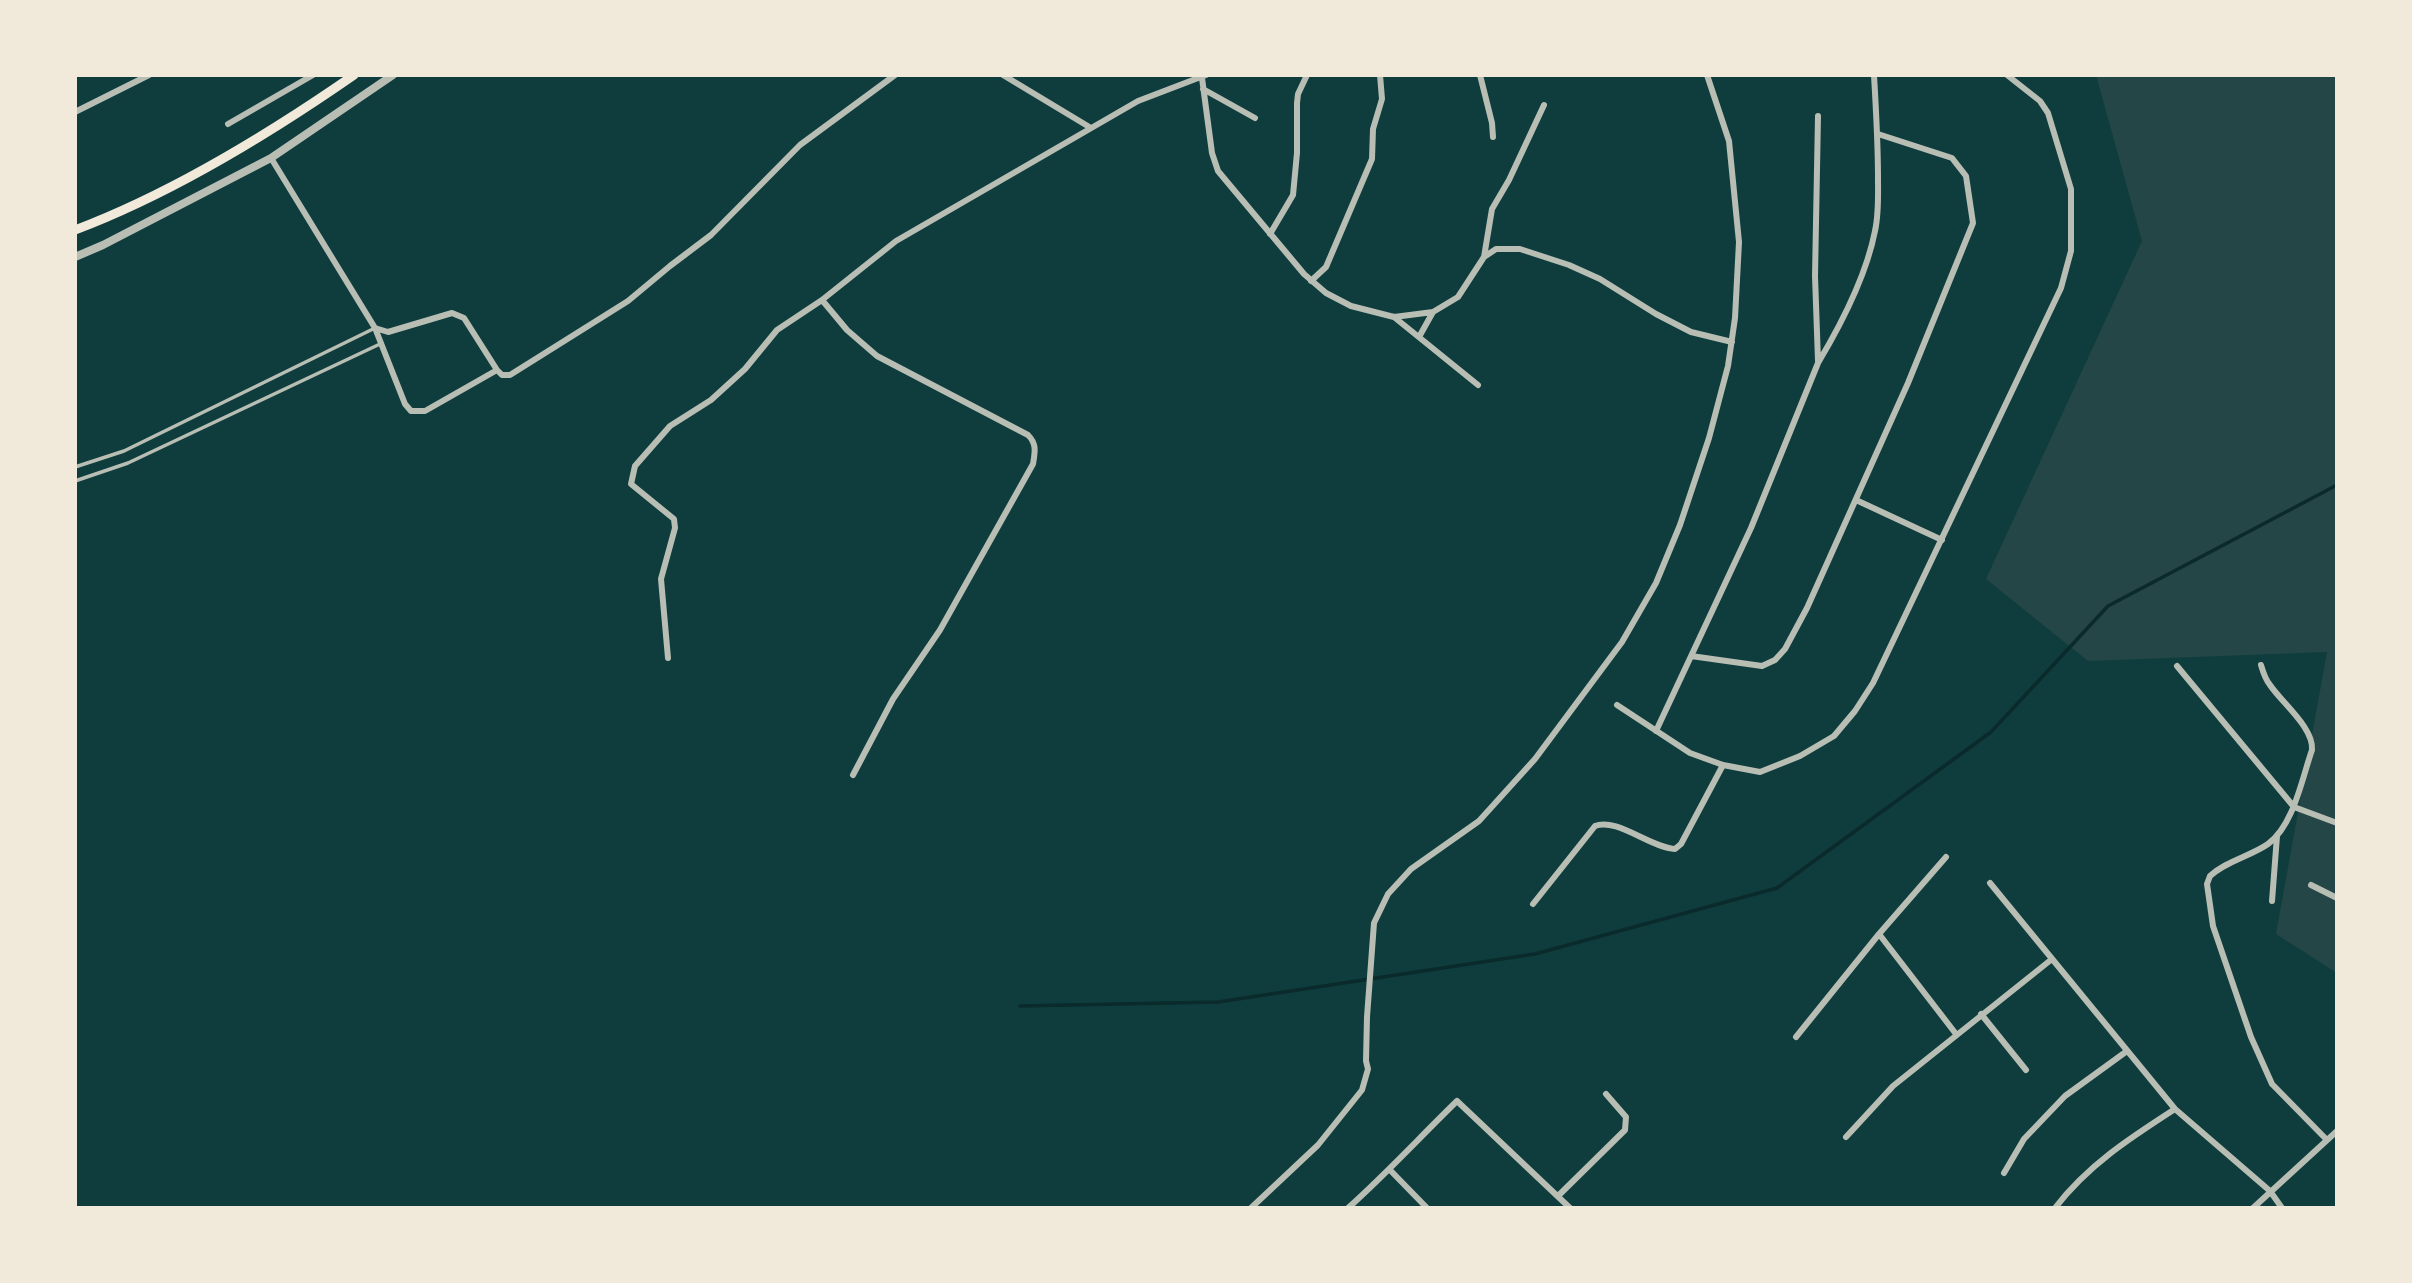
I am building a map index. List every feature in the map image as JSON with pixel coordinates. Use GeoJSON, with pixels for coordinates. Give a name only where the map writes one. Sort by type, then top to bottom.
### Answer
{"type":"FeatureCollection","features":[{"type":"Feature","properties":{"kind":"main road"},"geometry":{"type":"LineString","coordinates":[[75,230],[184,180],[307,108],[355,75]]}},
{"type":"Feature","properties":{"kind":"street"},"geometry":{"type":"LineString","coordinates":[[75,112],[149,75]]}},
{"type":"Feature","properties":{"kind":"street"},"geometry":{"type":"LineString","coordinates":[[228,124],[313,75]]}},
{"type":"Feature","properties":{"kind":"street"},"geometry":{"type":"LineString","coordinates":[[75,257],[271,158],[393,75]]}},
{"type":"Feature","properties":{"kind":"street"},"geometry":{"type":"LineString","coordinates":[[375,328],[388,332],[452,313],[458,314],[464,318],[497,370],[502,375],[510,375],[628,301],[711,235],[800,145],[895,75]]}},
{"type":"Feature","properties":{"kind":"street"},"geometry":{"type":"LineString","coordinates":[[1003,75],[1090,128]]}},
{"type":"Feature","properties":{"kind":"street"},"geometry":{"type":"LineString","coordinates":[[1270,234],[1293,194],[1298,94],[1307,75]]}},
{"type":"Feature","properties":{"kind":"street"},"geometry":{"type":"LineString","coordinates":[[1311,281],[1326,267],[1372,159],[1373,129],[1382,99],[1380,75]]}},
{"type":"Feature","properties":{"kind":"street"},"geometry":{"type":"LineString","coordinates":[[1480,75],[1493,137]]}},
{"type":"Feature","properties":{"kind":"street"},"geometry":{"type":"LineString","coordinates":[[1251,1208],[1318,1145],[1362,1090],[1367,1069],[1367,1017],[1374,923],[1388,894],[1411,869],[1479,821],[1535,759],[1622,642],[1656,583],[1680,525],[1709,438],[1728,366],[1739,242],[1728,141],[1707,75]]}},
{"type":"Feature","properties":{"kind":"street"},"geometry":{"type":"LineString","coordinates":[[1656,731],[1751,528],[1818,363],[1831,342],[1863,274],[1878,210],[1878,134],[1874,75]]}},
{"type":"Feature","properties":{"kind":"street"},"geometry":{"type":"LineString","coordinates":[[1617,705],[1690,752],[1723,765],[1760,772],[1800,756],[1834,736],[1873,683],[2061,288],[2071,251],[2071,189],[2048,113],[2040,101],[2007,75]]}},
{"type":"Feature","properties":{"kind":"street"},"geometry":{"type":"LineString","coordinates":[[668,658],[662,579],[675,528],[674,519],[631,484],[635,466],[670,426],[711,400],[745,369],[777,330],[822,300],[896,241],[1146,97],[1204,77],[1203,89],[1214,162],[1218,171],[1311,281],[1326,293],[1352,306],[1394,317],[1433,312],[1458,297],[1484,257],[1496,249],[1520,249],[1569,265],[1600,279],[1691,332],[1732,342]]}},
{"type":"Feature","properties":{"kind":"street"},"geometry":{"type":"LineString","coordinates":[[1203,89],[1255,118]]}},
{"type":"Feature","properties":{"kind":"street"},"geometry":{"type":"LineString","coordinates":[[1484,257],[1492,209],[1509,180],[1544,105]]}},
{"type":"Feature","properties":{"kind":"street"},"geometry":{"type":"LineString","coordinates":[[1818,116],[1815,276],[1818,363]]}},
{"type":"Feature","properties":{"kind":"street"},"geometry":{"type":"LineString","coordinates":[[1691,656],[1762,666],[1775,660],[1784,649],[1807,608],[1908,383],[1973,223],[1966,176],[1952,158],[1878,134]]}},
{"type":"Feature","properties":{"kind":"street"},"geometry":{"type":"LineString","coordinates":[[271,158],[375,328],[405,404],[411,411],[425,411],[497,370]]}},
{"type":"Feature","properties":{"kind":"street"},"geometry":{"type":"LineString","coordinates":[[822,300],[847,330],[877,356],[1028,435],[1036,449],[1033,464],[940,630],[893,699],[853,775]]}},
{"type":"Feature","properties":{"kind":"street"},"geometry":{"type":"LineString","coordinates":[[1419,337],[1433,312]]}},
{"type":"Feature","properties":{"kind":"street"},"geometry":{"type":"LineString","coordinates":[[1394,317],[1478,385]]}},
{"type":"Feature","properties":{"kind":"street"},"geometry":{"type":"LineString","coordinates":[[382,344],[388,332]]}},
{"type":"Feature","properties":{"kind":"street"},"geometry":{"type":"LineString","coordinates":[[1856,499],[1942,540]]}},
{"type":"Feature","properties":{"kind":"street"},"geometry":{"type":"LineString","coordinates":[[2261,665],[2270,686],[2313,743],[2294,807],[2277,836],[2210,876],[2207,884],[2213,926],[2251,1037],[2272,1084],[2327,1140]]}},
{"type":"Feature","properties":{"kind":"street"},"geometry":{"type":"LineString","coordinates":[[2177,666],[2294,807],[2337,823]]}},
{"type":"Feature","properties":{"kind":"street"},"geometry":{"type":"LineString","coordinates":[[1533,905],[1595,826],[1602,823],[1664,849],[1675,849],[1681,844],[1723,765]]}},
{"type":"Feature","properties":{"kind":"street"},"geometry":{"type":"LineString","coordinates":[[2272,901],[2277,836]]}},
{"type":"Feature","properties":{"kind":"street"},"geometry":{"type":"LineString","coordinates":[[1796,1037],[1879,934],[1946,857]]}},
{"type":"Feature","properties":{"kind":"street"},"geometry":{"type":"LineString","coordinates":[[1990,883],[2175,1109],[2270,1191],[2281,1208]]}},
{"type":"Feature","properties":{"kind":"street"},"geometry":{"type":"LineString","coordinates":[[2311,885],[2337,898]]}},
{"type":"Feature","properties":{"kind":"street"},"geometry":{"type":"LineString","coordinates":[[1879,934],[1956,1034]]}},
{"type":"Feature","properties":{"kind":"street"},"geometry":{"type":"LineString","coordinates":[[1846,1137],[1893,1086],[2052,959]]}},
{"type":"Feature","properties":{"kind":"street"},"geometry":{"type":"LineString","coordinates":[[1981,1014],[2026,1070]]}},
{"type":"Feature","properties":{"kind":"street"},"geometry":{"type":"LineString","coordinates":[[2004,1173],[2024,1139],[2065,1096],[2126,1051]]}},
{"type":"Feature","properties":{"kind":"street"},"geometry":{"type":"LineString","coordinates":[[1558,1196],[1625,1129],[1626,1116],[1606,1094]]}},
{"type":"Feature","properties":{"kind":"street"},"geometry":{"type":"LineString","coordinates":[[1348,1208],[1390,1170],[1457,1101],[1570,1208]]}},
{"type":"Feature","properties":{"kind":"street"},"geometry":{"type":"LineString","coordinates":[[2055,1208],[2081,1177],[2118,1146],[2175,1109]]}},
{"type":"Feature","properties":{"kind":"street"},"geometry":{"type":"LineString","coordinates":[[2253,1208],[2337,1131]]}},
{"type":"Feature","properties":{"kind":"street"},"geometry":{"type":"LineString","coordinates":[[1390,1170],[1427,1208]]}},
{"type":"Feature","properties":{"kind":"lane"},"geometry":{"type":"LineString","coordinates":[[75,467],[124,451],[375,328]]}},
{"type":"Feature","properties":{"kind":"lane"},"geometry":{"type":"LineString","coordinates":[[75,481],[128,463],[382,344]]}},
{"type":"Feature","properties":{"kind":"shaded area"},"geometry":{"type":"Polygon","coordinates":[[[2096,75],[2337,75],[2337,973],[2276,934],[2327,652],[2088,661],[1986,579],[2142,241],[2096,75]]]}},
{"type":"Feature","properties":{"kind":"waterway"},"geometry":{"type":"LineString","coordinates":[[1020,1006],[1218,1002],[1535,954],[1777,888],[1991,732],[2108,606],[2337,485]]}}]}
